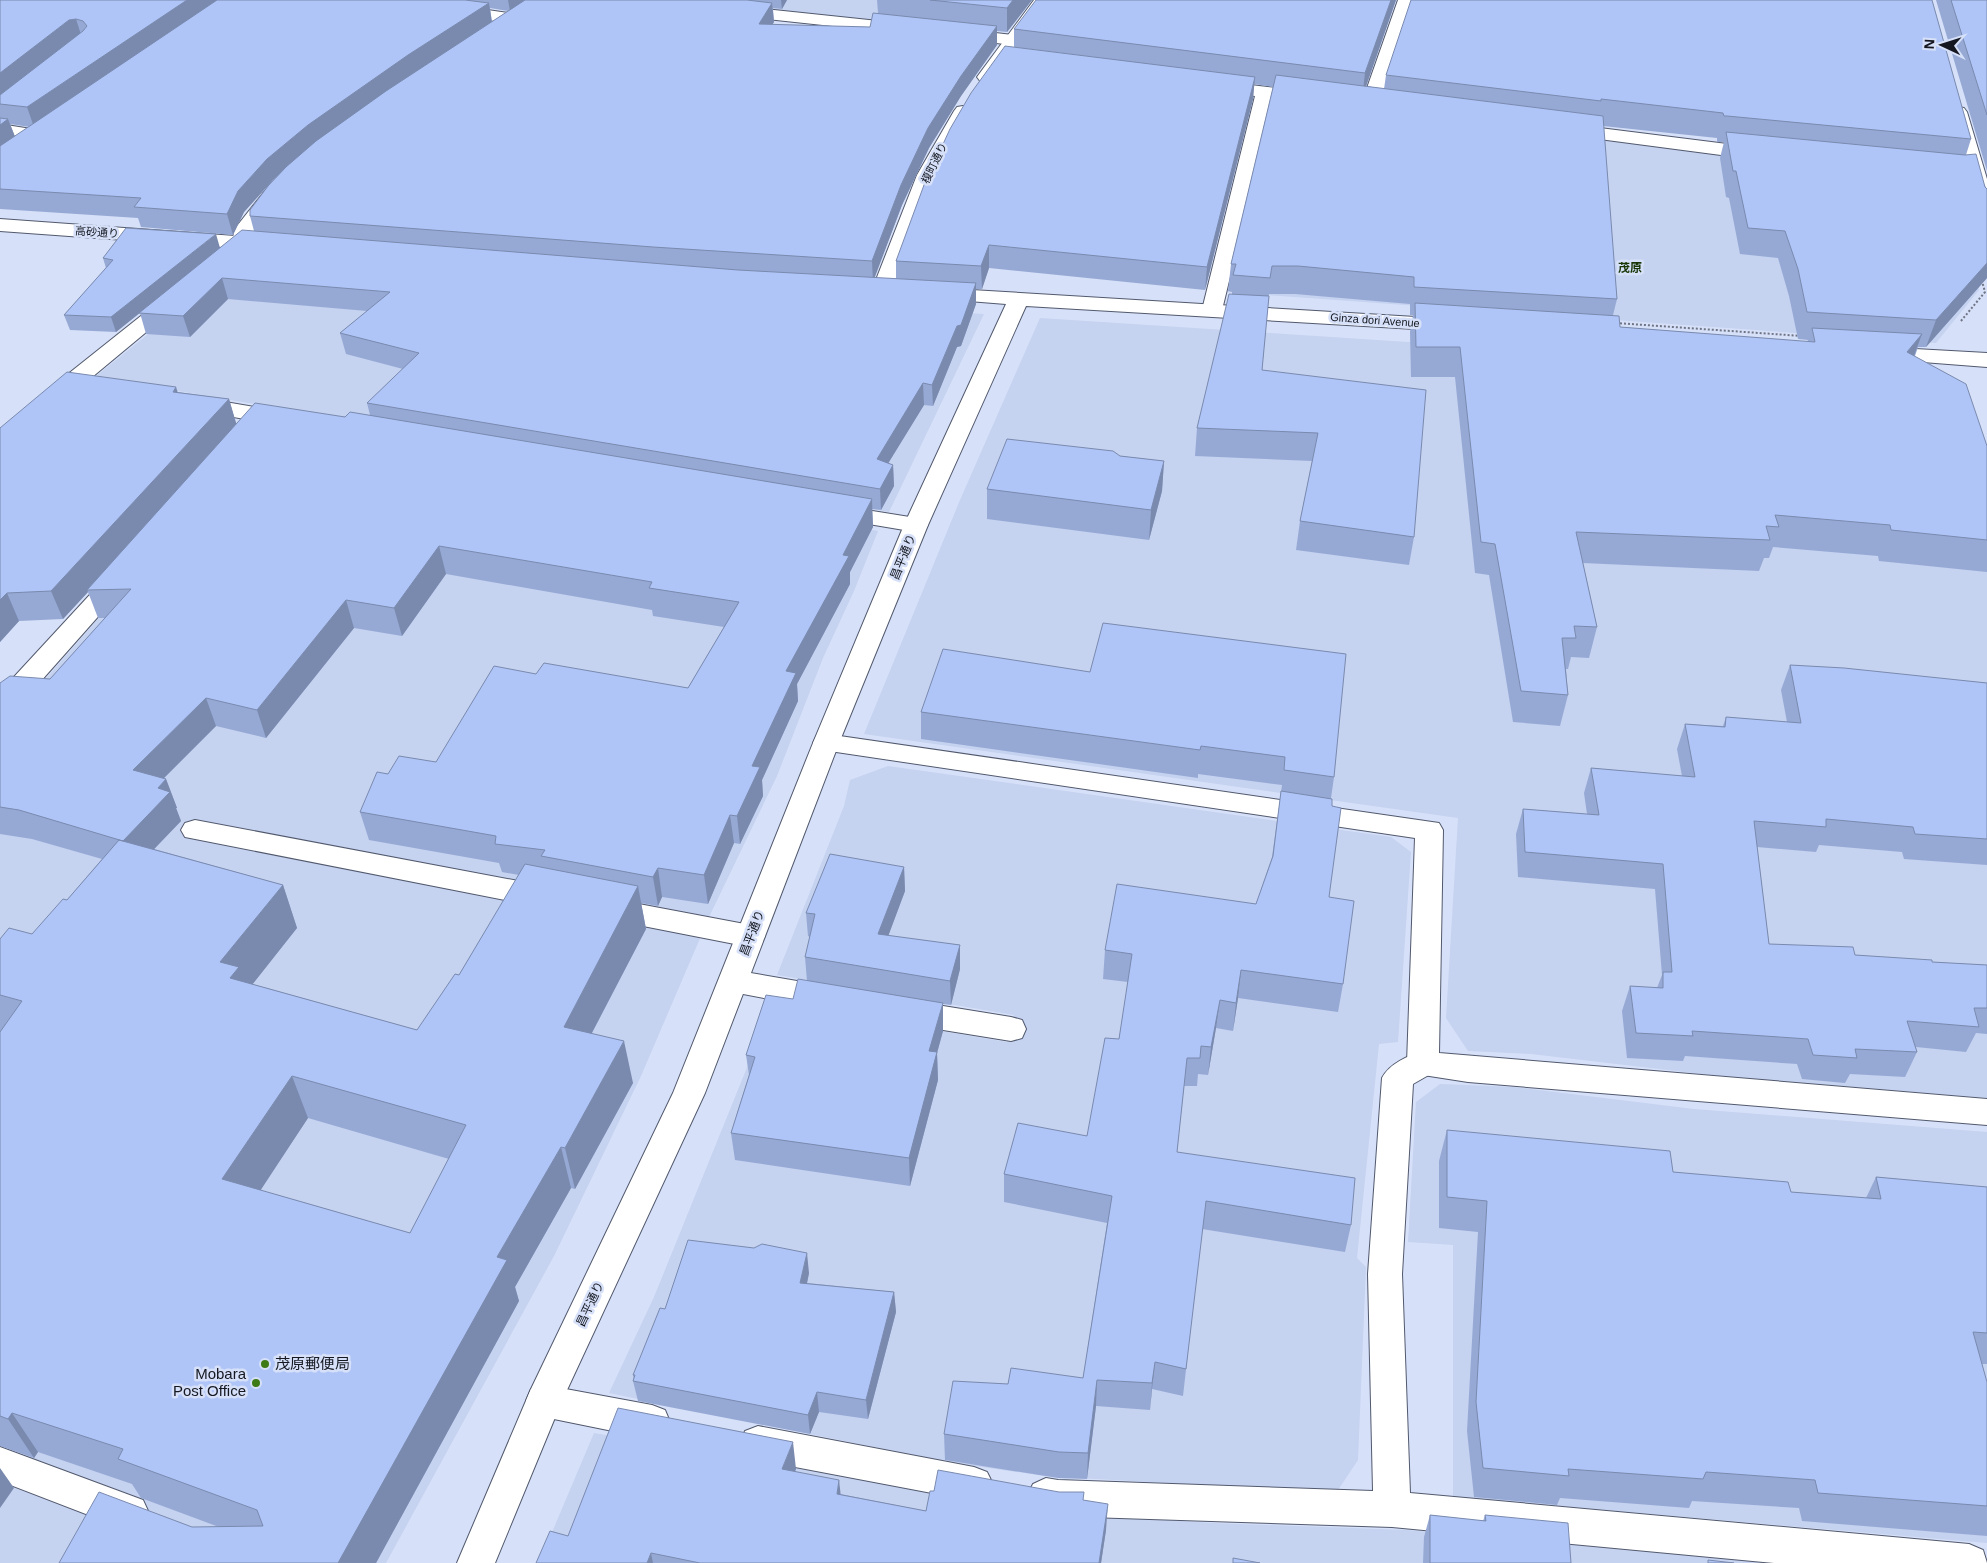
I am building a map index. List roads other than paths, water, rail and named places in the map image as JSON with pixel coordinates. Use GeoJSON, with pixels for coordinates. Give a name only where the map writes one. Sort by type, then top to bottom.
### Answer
{"type":"FeatureCollection","features":[{"type":"Feature","properties":{"kind":"main road"},"geometry":{"type":"LineString","coordinates":[[384,0],[521,15],[491,36]]}},
{"type":"Feature","properties":{"kind":"main road","name":"榎町通り"},"geometry":{"type":"LineString","coordinates":[[892,291],[911,210],[950,131],[998,60],[1043,0]]}},
{"type":"Feature","properties":{"kind":"main road"},"geometry":{"type":"LineString","coordinates":[[1370,105],[1406,0]]}},
{"type":"Feature","properties":{"kind":"main road"},"geometry":{"type":"LineString","coordinates":[[719,9],[925,30]]}},
{"type":"Feature","properties":{"kind":"main road"},"geometry":{"type":"LineString","coordinates":[[944,33],[1013,40]]}},
{"type":"Feature","properties":{"kind":"main road"},"geometry":{"type":"LineString","coordinates":[[998,60],[1018,62]]}},
{"type":"Feature","properties":{"kind":"main road"},"geometry":{"type":"LineString","coordinates":[[1196,83],[1332,100]]}},
{"type":"Feature","properties":{"kind":"main road"},"geometry":{"type":"LineString","coordinates":[[1212,310],[1265,92]]}},
{"type":"Feature","properties":{"kind":"main road"},"geometry":{"type":"LineString","coordinates":[[1954,96],[1973,173],[1987,212]]}},
{"type":"Feature","properties":{"kind":"main road"},"geometry":{"type":"LineString","coordinates":[[1351,102],[1389,107]]}},
{"type":"Feature","properties":{"kind":"main road"},"geometry":{"type":"LineString","coordinates":[[13,152],[53,124]]}},
{"type":"Feature","properties":{"kind":"main road"},"geometry":{"type":"LineString","coordinates":[[1555,128],[1779,156]]}},
{"type":"Feature","properties":{"kind":"main road"},"geometry":{"type":"LineString","coordinates":[[0,130],[37,135]]}},
{"type":"Feature","properties":{"kind":"main road"},"geometry":{"type":"LineString","coordinates":[[206,272],[243,242],[244,230],[265,201],[290,176]]}},
{"type":"Feature","properties":{"kind":"main road","name":"高砂通り"},"geometry":{"type":"LineString","coordinates":[[0,225],[281,245]]}},
{"type":"Feature","properties":{"kind":"main road"},"geometry":{"type":"LineString","coordinates":[[0,445],[183,291]]}},
{"type":"Feature","properties":{"kind":"main road","name":"Ginza dori Avenue"},"geometry":{"type":"LineString","coordinates":[[892,291],[1470,326]]}},
{"type":"Feature","properties":{"kind":"main road","name":"昌平通り"},"geometry":{"type":"LineString","coordinates":[[476,1563],[544,1401],[689,1093],[826,743],[916,525],[1019,299]]}},
{"type":"Feature","properties":{"kind":"main road"},"geometry":{"type":"LineString","coordinates":[[1858,351],[1987,360]]}},
{"type":"Feature","properties":{"kind":"main road"},"geometry":{"type":"LineString","coordinates":[[72,383],[100,388]]}},
{"type":"Feature","properties":{"kind":"main road"},"geometry":{"type":"LineString","coordinates":[[176,401],[301,422]]}},
{"type":"Feature","properties":{"kind":"main road"},"geometry":{"type":"LineString","coordinates":[[243,438],[262,415]]}},
{"type":"Feature","properties":{"kind":"main road"},"geometry":{"type":"LineString","coordinates":[[818,509],[916,525]]}},
{"type":"Feature","properties":{"kind":"main road"},"geometry":{"type":"LineString","coordinates":[[0,706],[16,693],[132,562]]}},
{"type":"Feature","properties":{"kind":"main road"},"geometry":{"type":"LineString","coordinates":[[826,743],[1428,830],[1423,1063]]}},
{"type":"Feature","properties":{"kind":"main road"},"geometry":{"type":"LineString","coordinates":[[195,830],[750,936]]}},
{"type":"Feature","properties":{"kind":"main road"},"geometry":{"type":"LineString","coordinates":[[733,982],[1011,1029]]}},
{"type":"Feature","properties":{"kind":"main road"},"geometry":{"type":"LineString","coordinates":[[1392,1509],[1385,1274],[1398,1078],[1423,1063],[1478,1070],[1987,1112]]}},
{"type":"Feature","properties":{"kind":"main road"},"geometry":{"type":"LineString","coordinates":[[544,1401],[680,1428]]}},
{"type":"Feature","properties":{"kind":"main road"},"geometry":{"type":"LineString","coordinates":[[729,1437],[934,1477],[1058,1498],[1392,1509],[1969,1563]]}},
{"type":"Feature","properties":{"kind":"main road"},"geometry":{"type":"LineString","coordinates":[[0,1464],[163,1526]]}},
{"type":"Feature","properties":{"kind":"place","name":"茂原郵便局"},"geometry":{"type":"Point","coordinates":[265,1364]}},
{"type":"Feature","properties":{"kind":"place","name":"Mobara Post Office"},"geometry":{"type":"Point","coordinates":[256,1383]}},
{"type":"Feature","properties":{"kind":"district","name":"茂原"},"geometry":{"type":"Point","coordinates":[1630,268]}}]}
